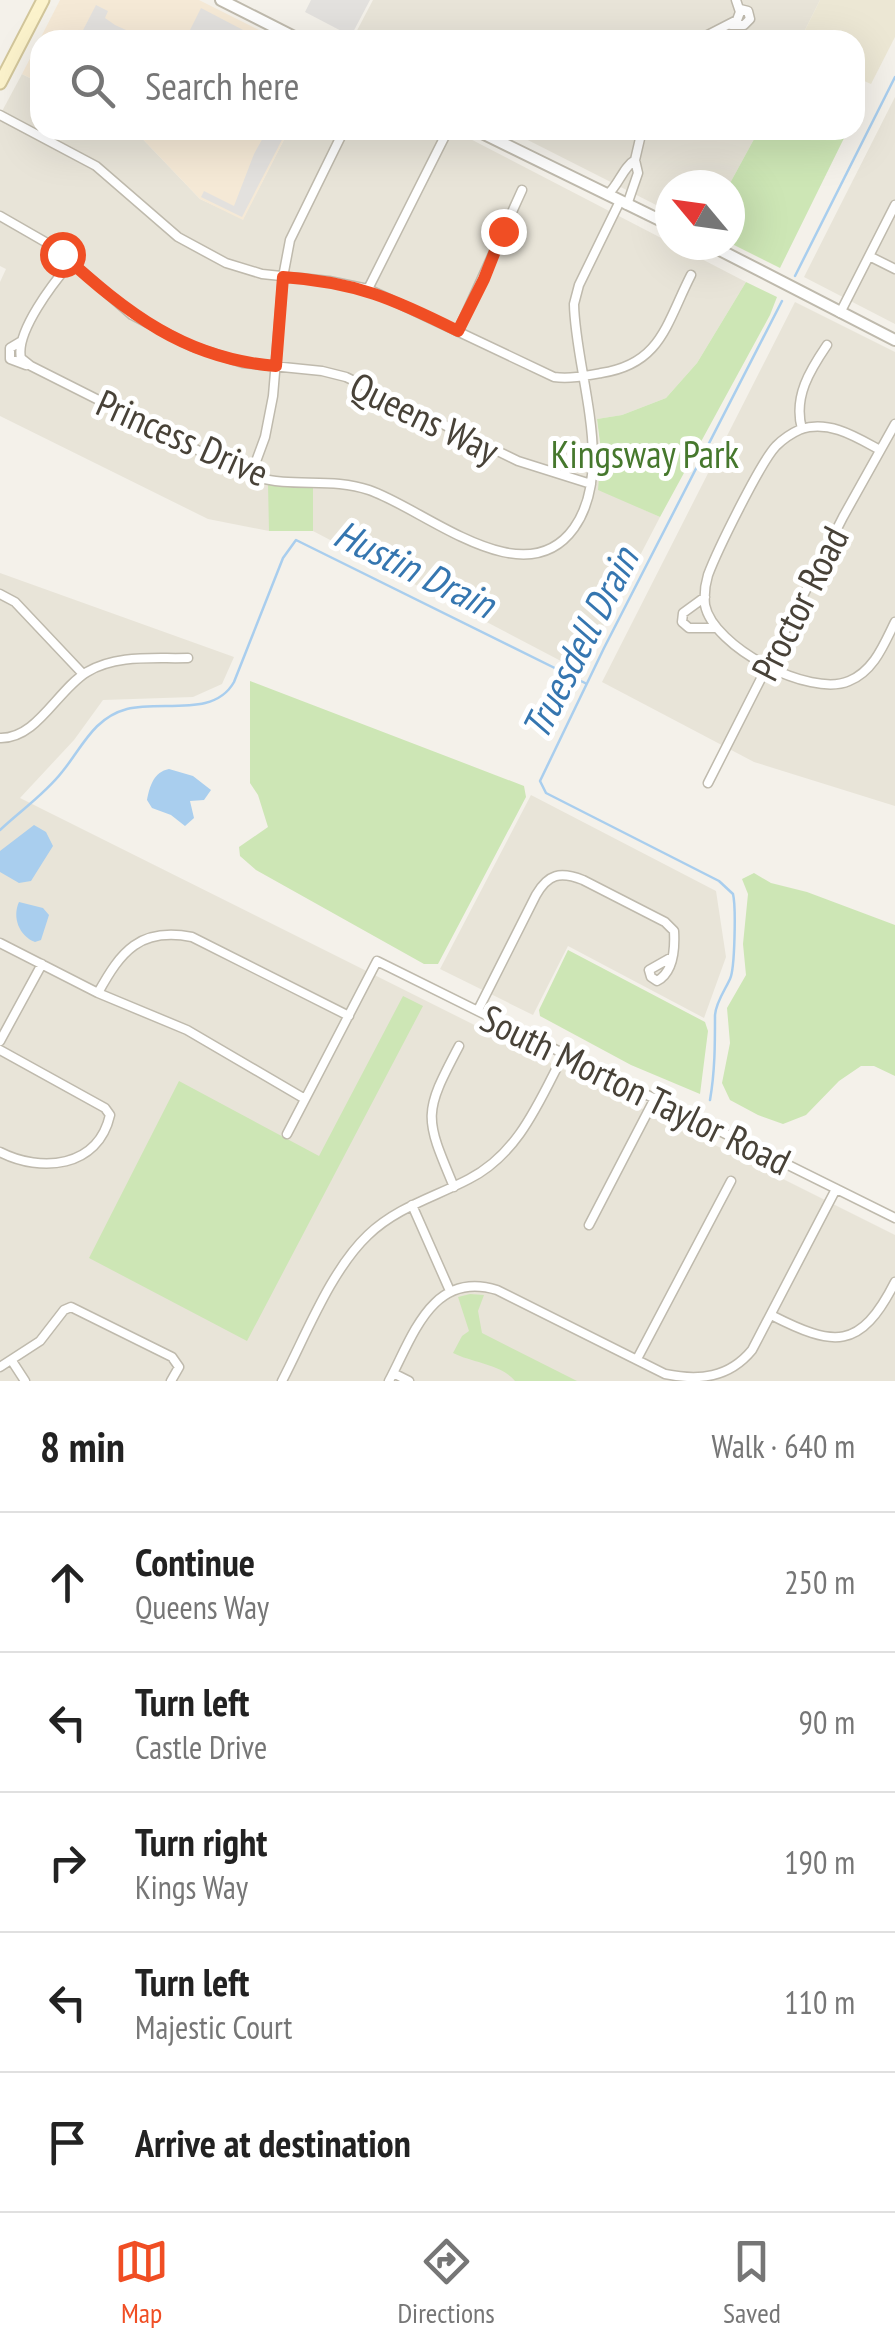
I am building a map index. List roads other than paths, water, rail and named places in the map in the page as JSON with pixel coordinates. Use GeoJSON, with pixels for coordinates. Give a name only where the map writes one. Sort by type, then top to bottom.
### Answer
{"type":"FeatureCollection","features":[{"type":"Feature","properties":{"kind":"main road"},"geometry":{"type":"LineString","coordinates":[[0,83],[43,0]]}},
{"type":"Feature","properties":{"kind":"street"},"geometry":{"type":"LineString","coordinates":[[222,0],[280,30]]}},
{"type":"Feature","properties":{"kind":"street"},"geometry":{"type":"LineString","coordinates":[[720,30],[731,25],[744,26],[750,19],[748,11],[738,8],[731,25]]}},
{"type":"Feature","properties":{"kind":"street"},"geometry":{"type":"LineString","coordinates":[[0,116],[30,132]]}},
{"type":"Feature","properties":{"kind":"street"},"geometry":{"type":"LineString","coordinates":[[46,140],[96,166],[194,246],[241,269],[368,289],[545,374],[582,376],[621,370],[642,360],[657,343],[690,275]]}},
{"type":"Feature","properties":{"kind":"street"},"geometry":{"type":"LineString","coordinates":[[251,475],[268,422],[283,277],[293,233],[339,140]]}},
{"type":"Feature","properties":{"kind":"street"},"geometry":{"type":"LineString","coordinates":[[368,289],[443,140]]}},
{"type":"Feature","properties":{"kind":"street"},"geometry":{"type":"LineString","coordinates":[[496,140],[655,218]]}},
{"type":"Feature","properties":{"kind":"street","name":"Princess Drive"},"geometry":{"type":"LineString","coordinates":[[72,262],[46,293],[21,342],[22,358],[31,366],[251,475],[281,482],[365,488],[490,549],[517,556],[545,550],[566,537],[582,514],[591,484],[594,462],[575,296],[638,173],[640,140]]}},
{"type":"Feature","properties":{"kind":"street","name":"Princess Drive"},"geometry":{"type":"LineString","coordinates":[[607,195],[636,160]]}},
{"type":"Feature","properties":{"kind":"street"},"geometry":{"type":"LineString","coordinates":[[458,331],[522,190]]}},
{"type":"Feature","properties":{"kind":"street"},"geometry":{"type":"LineString","coordinates":[[840,313],[895,205]]}},
{"type":"Feature","properties":{"kind":"street","name":"Queens Way"},"geometry":{"type":"LineString","coordinates":[[0,216],[44,240],[122,307],[179,340],[228,359],[346,377],[518,462],[591,484]]}},
{"type":"Feature","properties":{"kind":"street"},"geometry":{"type":"LineString","coordinates":[[870,256],[895,269]]}},
{"type":"Feature","properties":{"kind":"street"},"geometry":{"type":"LineString","coordinates":[[739,260],[895,340]]}},
{"type":"Feature","properties":{"kind":"street"},"geometry":{"type":"LineString","coordinates":[[802,429],[802,391],[827,344]]}},
{"type":"Feature","properties":{"kind":"street","name":"Proctor Road"},"geometry":{"type":"LineString","coordinates":[[708,783],[895,424]]}},
{"type":"Feature","properties":{"kind":"street"},"geometry":{"type":"LineString","coordinates":[[880,450],[836,428],[802,429],[784,439],[768,456],[711,568],[704,598],[714,628],[732,646],[806,683],[839,685],[868,668],[895,622]]}},
{"type":"Feature","properties":{"kind":"street"},"geometry":{"type":"LineString","coordinates":[[0,594],[15,602],[83,674]]}},
{"type":"Feature","properties":{"kind":"street"},"geometry":{"type":"LineString","coordinates":[[704,598],[683,613],[682,622],[688,628],[714,628]]}},
{"type":"Feature","properties":{"kind":"street"},"geometry":{"type":"LineString","coordinates":[[0,738],[13,737],[27,729],[83,674],[112,661],[140,653],[188,658]]}},
{"type":"Feature","properties":{"kind":"street"},"geometry":{"type":"LineString","coordinates":[[478,1010],[543,882],[555,874],[583,880],[665,922],[674,932],[672,957]]}},
{"type":"Feature","properties":{"kind":"street"},"geometry":{"type":"LineString","coordinates":[[98,993],[116,961],[128,950],[144,940],[172,934],[192,938],[348,1016],[286,1134]]}},
{"type":"Feature","properties":{"kind":"street"},"geometry":{"type":"LineString","coordinates":[[0,943],[98,993],[187,1030],[305,1098]]}},
{"type":"Feature","properties":{"kind":"street","name":"South Morton Taylor Road"},"geometry":{"type":"LineString","coordinates":[[348,1016],[377,961],[895,1218]]}},
{"type":"Feature","properties":{"kind":"street"},"geometry":{"type":"LineString","coordinates":[[0,1041],[42,964]]}},
{"type":"Feature","properties":{"kind":"street"},"geometry":{"type":"LineString","coordinates":[[454,1187],[433,1138],[429,1118],[433,1095],[459,1046]]}},
{"type":"Feature","properties":{"kind":"street"},"geometry":{"type":"LineString","coordinates":[[0,1050],[105,1108],[110,1115],[96,1142],[81,1156],[66,1162],[29,1164],[0,1152]]}},
{"type":"Feature","properties":{"kind":"street"},"geometry":{"type":"LineString","coordinates":[[282,1381],[353,1251],[377,1226],[486,1169],[513,1144],[565,1052]]}},
{"type":"Feature","properties":{"kind":"street"},"geometry":{"type":"LineString","coordinates":[[589,1225],[655,1098]]}},
{"type":"Feature","properties":{"kind":"street"},"geometry":{"type":"LineString","coordinates":[[637,1359],[731,1181]]}},
{"type":"Feature","properties":{"kind":"street"},"geometry":{"type":"LineString","coordinates":[[410,1381],[391,1377],[426,1311],[450,1291],[474,1286],[497,1290],[677,1378],[709,1380],[728,1372],[745,1359],[771,1315],[836,1189]]}},
{"type":"Feature","properties":{"kind":"street"},"geometry":{"type":"LineString","coordinates":[[412,1206],[450,1291]]}},
{"type":"Feature","properties":{"kind":"street"},"geometry":{"type":"LineString","coordinates":[[771,1315],[814,1336],[844,1336],[873,1320],[895,1282]]}},
{"type":"Feature","properties":{"kind":"street"},"geometry":{"type":"LineString","coordinates":[[0,1366],[40,1341],[67,1307],[172,1357],[179,1366],[172,1381]]}},
{"type":"Feature","properties":{"kind":"street"},"geometry":{"type":"LineString","coordinates":[[12,1361],[25,1381]]}},
{"type":"Feature","properties":{"kind":"water"},"geometry":{"type":"Polygon","coordinates":[[[169,769],[193,776],[211,790],[204,800],[190,801],[194,818],[185,826],[152,808],[147,800],[154,780],[169,769]]]}},
{"type":"Feature","properties":{"kind":"water"},"geometry":{"type":"Polygon","coordinates":[[[34,825],[46,832],[53,846],[31,881],[19,883],[0,872],[0,851],[34,825]]]}},
{"type":"Feature","properties":{"kind":"water"},"geometry":{"type":"Polygon","coordinates":[[[19,902],[43,908],[49,915],[41,940],[35,942],[21,931],[16,914],[19,902]]]}},
{"type":"Feature","properties":{"kind":"waterway","name":"Truesdell Drain"},"geometry":{"type":"LineString","coordinates":[[865,137],[895,77]]}},
{"type":"Feature","properties":{"kind":"waterway","name":"Truesdell Drain"},"geometry":{"type":"LineString","coordinates":[[795,276],[863,140]]}},
{"type":"Feature","properties":{"kind":"waterway","name":"Truesdell Drain"},"geometry":{"type":"LineString","coordinates":[[710,1100],[716,1010],[733,963],[733,894],[719,881],[546,793],[540,781],[782,301]]}},
{"type":"Feature","properties":{"kind":"waterway","name":"Hustin Drain"},"geometry":{"type":"LineString","coordinates":[[0,830],[55,780],[105,719],[127,709],[201,704],[225,693],[234,682],[283,558],[296,540],[585,683]]}},
{"type":"Feature","properties":{"kind":"park label","name":"Kingsway Park"},"geometry":{"type":"Point","coordinates":[645,453]}}]}
